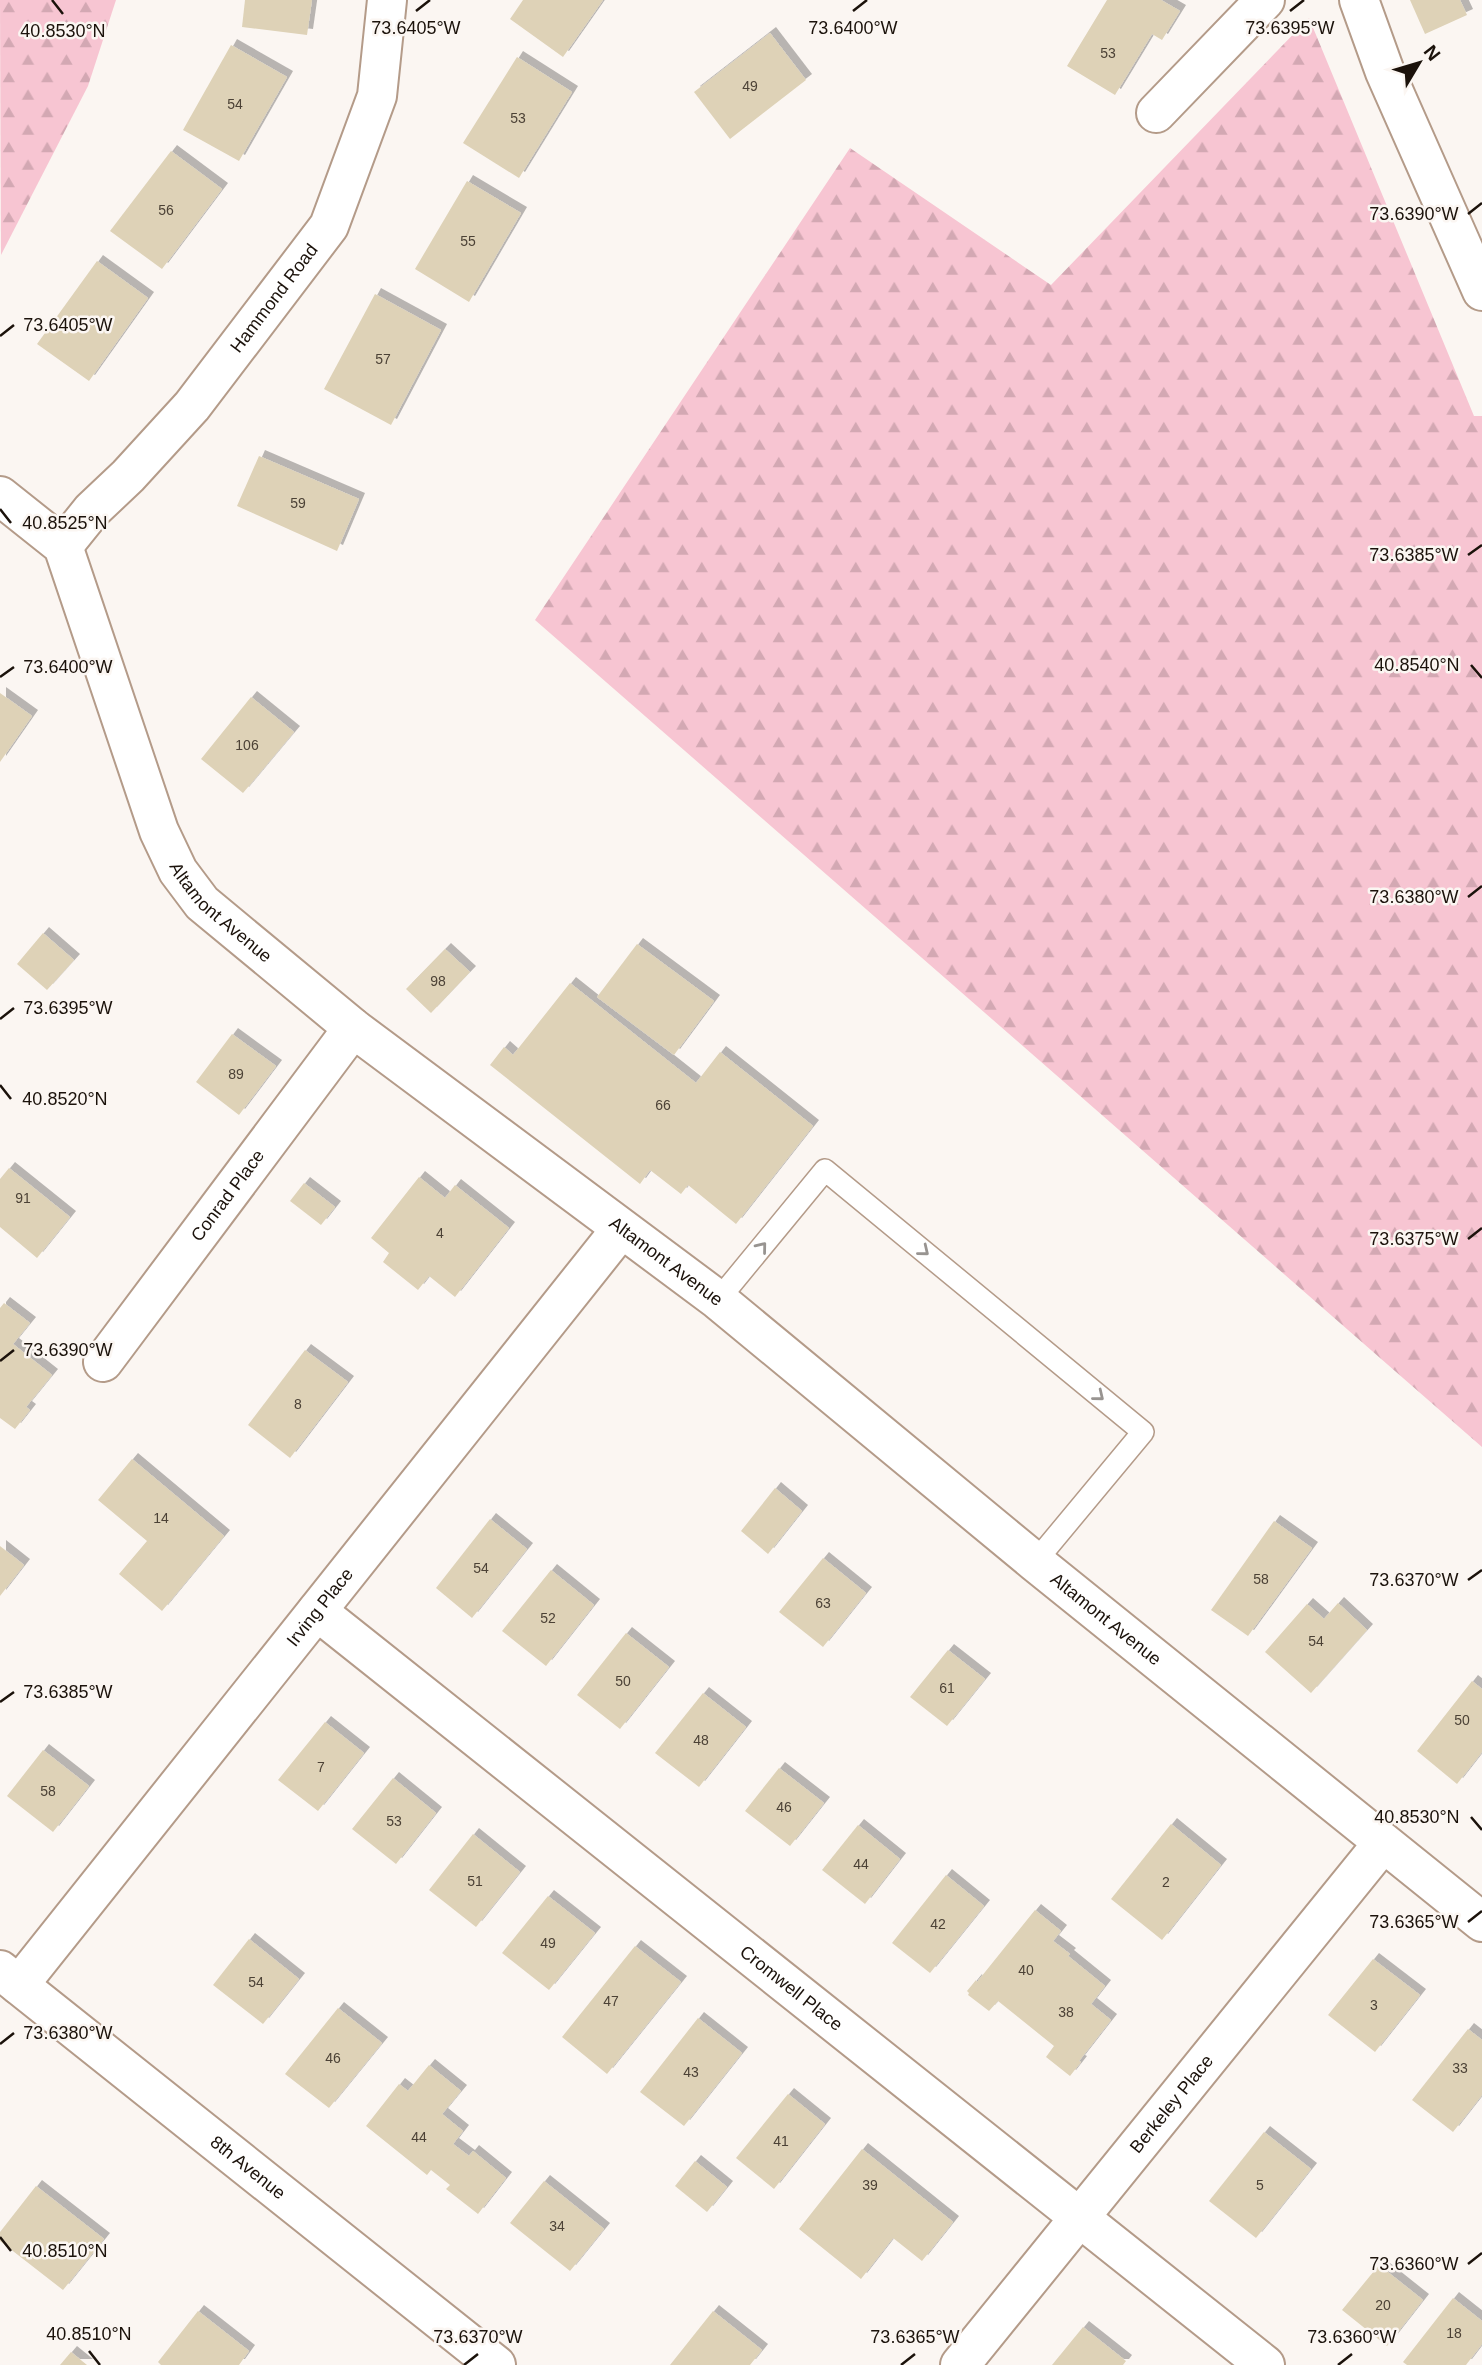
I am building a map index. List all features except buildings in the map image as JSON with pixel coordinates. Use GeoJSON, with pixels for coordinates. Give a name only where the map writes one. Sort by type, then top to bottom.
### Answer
{"type":"FeatureCollection","features":[{"type":"Feature","properties":{"kind":"street","name":"Hammond Road"},"geometry":{"type":"LineString","coordinates":[[63,546],[92,510],[128,476],[192,406],[329,226],[377,96],[387,0]]}},
{"type":"Feature","properties":{"kind":"street"},"geometry":{"type":"LineString","coordinates":[[1156,113],[1265,0]]}},
{"type":"Feature","properties":{"kind":"street"},"geometry":{"type":"LineString","coordinates":[[1359,0],[1385,72],[1482,291]]}},
{"type":"Feature","properties":{"kind":"street"},"geometry":{"type":"LineString","coordinates":[[0,496],[63,546]]}},
{"type":"Feature","properties":{"kind":"street","name":"Altamont Avenue"},"geometry":{"type":"LineString","coordinates":[[63,546],[159,831],[178,871],[202,903],[353,1028],[718,1300],[1035,1562],[1482,1922]]}},
{"type":"Feature","properties":{"kind":"street","name":"Conrad Place"},"geometry":{"type":"LineString","coordinates":[[103,1362],[353,1028]]}},
{"type":"Feature","properties":{"kind":"street","name":"Irving Place"},"geometry":{"type":"LineString","coordinates":[[10,1978],[317,1611],[621,1229]]}},
{"type":"Feature","properties":{"kind":"street","name":"Cromwell Place"},"geometry":{"type":"LineString","coordinates":[[317,1611],[1265,2365]]}},
{"type":"Feature","properties":{"kind":"street","name":"Berkeley Place"},"geometry":{"type":"LineString","coordinates":[[960,2365],[1383,1843]]}},
{"type":"Feature","properties":{"kind":"street","name":"8th Avenue"},"geometry":{"type":"LineString","coordinates":[[10,1978],[496,2365]]}},
{"type":"Feature","properties":{"kind":"lane"},"geometry":{"type":"LineString","coordinates":[[718,1300],[825,1170],[1143,1432],[1035,1562]]}},
{"type":"Feature","properties":{"kind":"green space"},"geometry":{"type":"Polygon","coordinates":[[[0,0],[116,0],[88,86],[1,255],[0,0]]]}},
{"type":"Feature","properties":{"kind":"green space"},"geometry":{"type":"Polygon","coordinates":[[[1309,18],[1474,416],[1482,416],[1482,1447],[535,620],[850,148],[1051,285],[1309,18]]]}}]}
